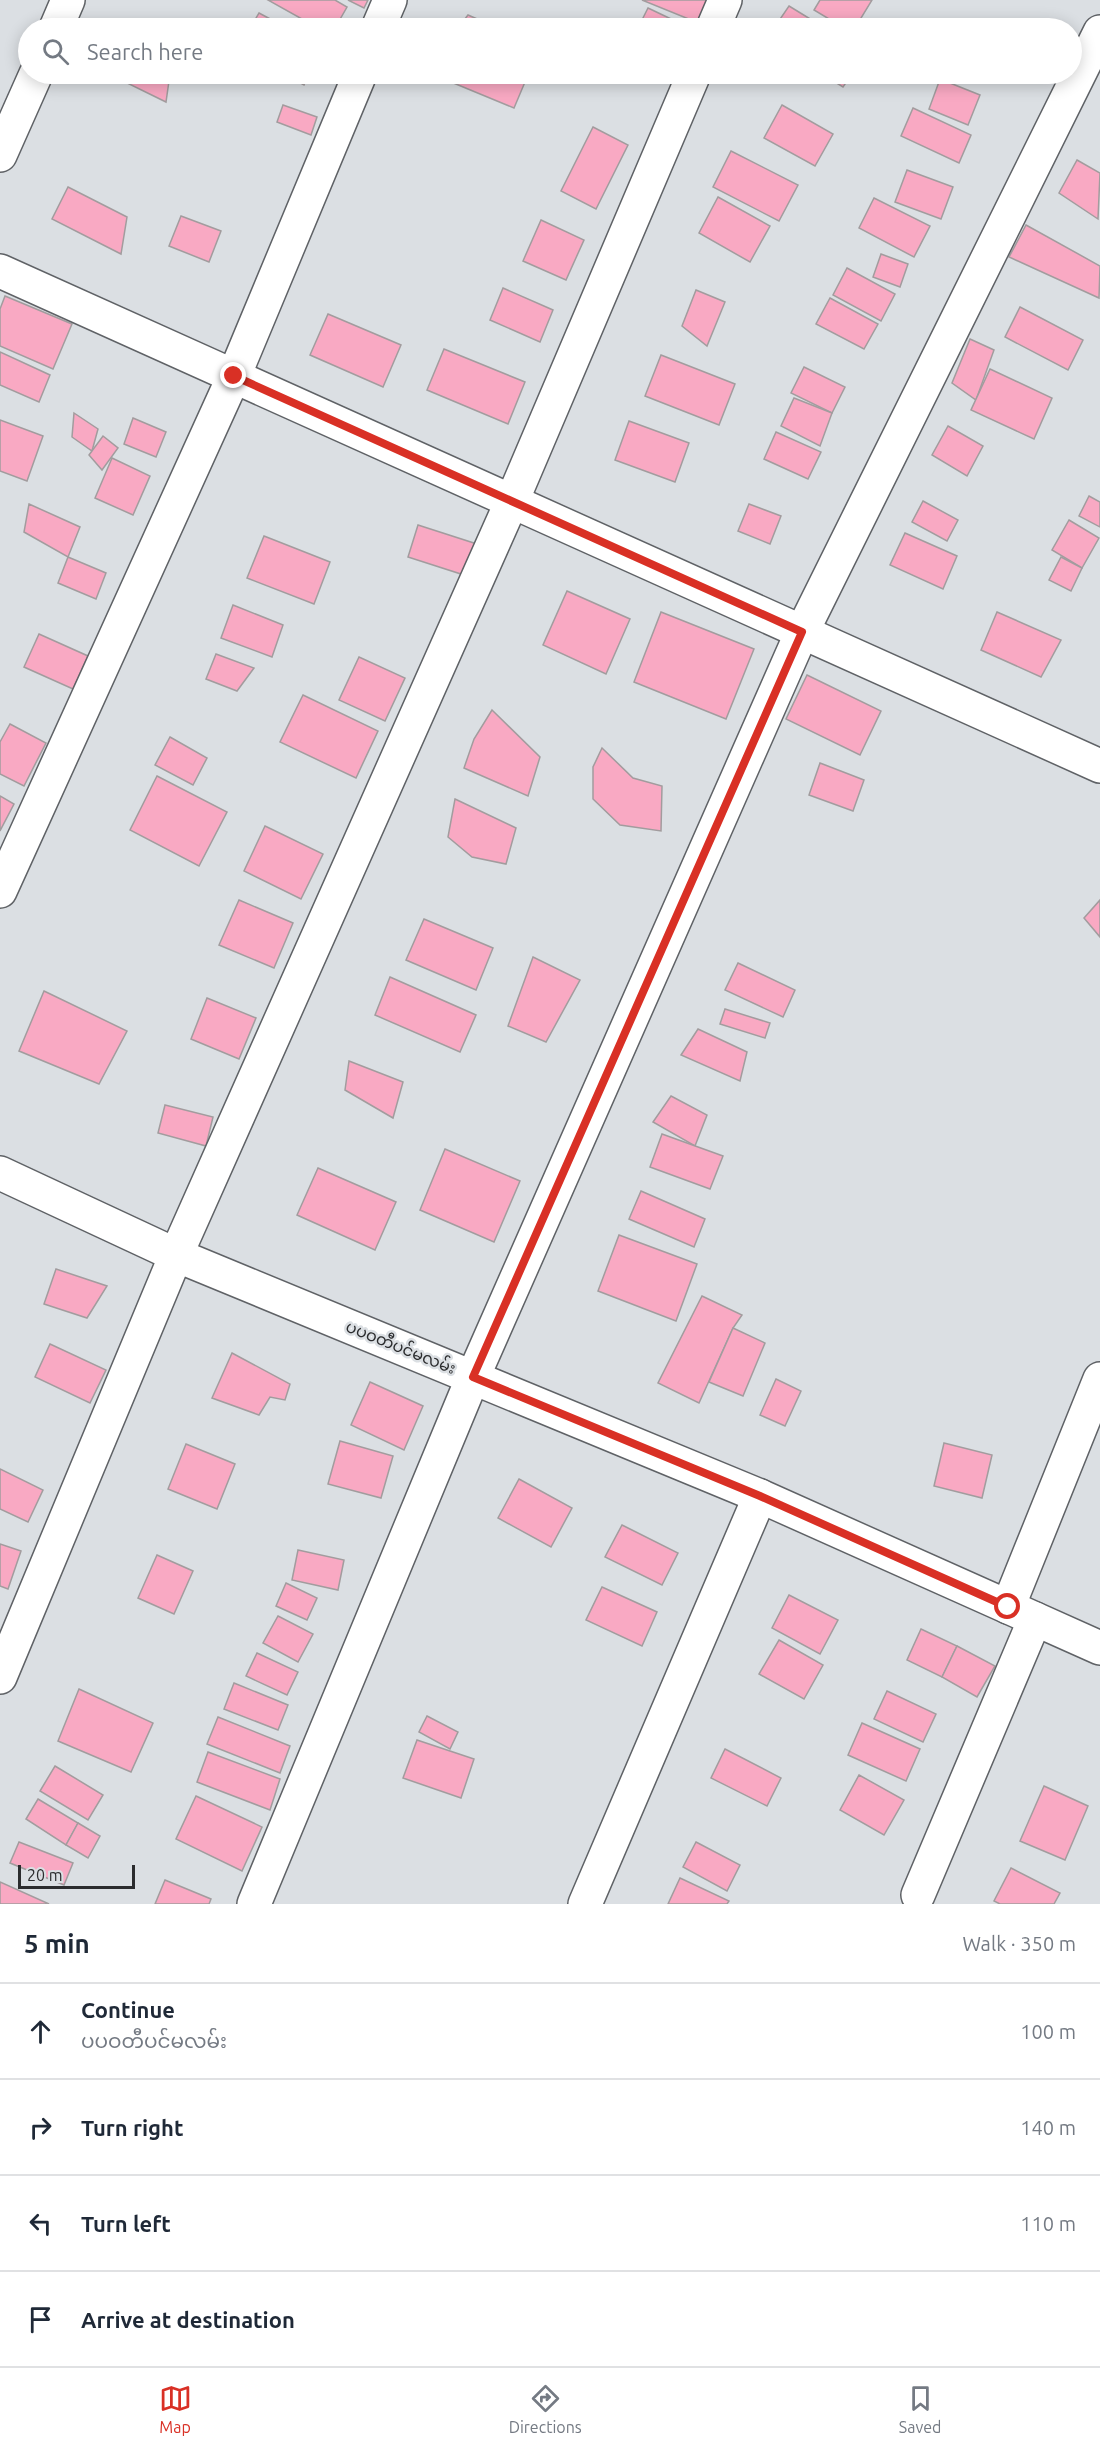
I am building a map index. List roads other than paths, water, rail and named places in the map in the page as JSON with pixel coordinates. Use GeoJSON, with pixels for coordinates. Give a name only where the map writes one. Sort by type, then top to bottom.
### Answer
{"type":"FeatureCollection","features":[{"type":"Feature","properties":{"kind":"street"},"geometry":{"type":"LineString","coordinates":[[60,18],[68,0]]}},
{"type":"Feature","properties":{"kind":"street"},"geometry":{"type":"LineString","coordinates":[[382,18],[390,0]]}},
{"type":"Feature","properties":{"kind":"street"},"geometry":{"type":"LineString","coordinates":[[717,18],[725,0]]}},
{"type":"Feature","properties":{"kind":"street"},"geometry":{"type":"LineString","coordinates":[[1082,68],[1100,32]]}},
{"type":"Feature","properties":{"kind":"street"},"geometry":{"type":"LineString","coordinates":[[0,155],[32,84]]}},
{"type":"Feature","properties":{"kind":"street"},"geometry":{"type":"LineString","coordinates":[[0,891],[234,376],[356,84]]}},
{"type":"Feature","properties":{"kind":"street"},"geometry":{"type":"LineString","coordinates":[[0,1677],[176,1255],[513,501],[690,84]]}},
{"type":"Feature","properties":{"kind":"street"},"geometry":{"type":"LineString","coordinates":[[254,1904],[473,1377],[802,632],[1074,84]]}},
{"type":"Feature","properties":{"kind":"street"},"geometry":{"type":"LineString","coordinates":[[0,271],[802,632],[1097,757]]}},
{"type":"Feature","properties":{"kind":"street","name":"ပပဝတီပင်မလမ်း"},"geometry":{"type":"LineString","coordinates":[[0,1173],[176,1255],[760,1496],[1100,1648]]}},
{"type":"Feature","properties":{"kind":"street"},"geometry":{"type":"LineString","coordinates":[[918,1895],[1022,1613],[1100,1379]]}},
{"type":"Feature","properties":{"kind":"street"},"geometry":{"type":"LineString","coordinates":[[585,1904],[760,1496]]}}]}
